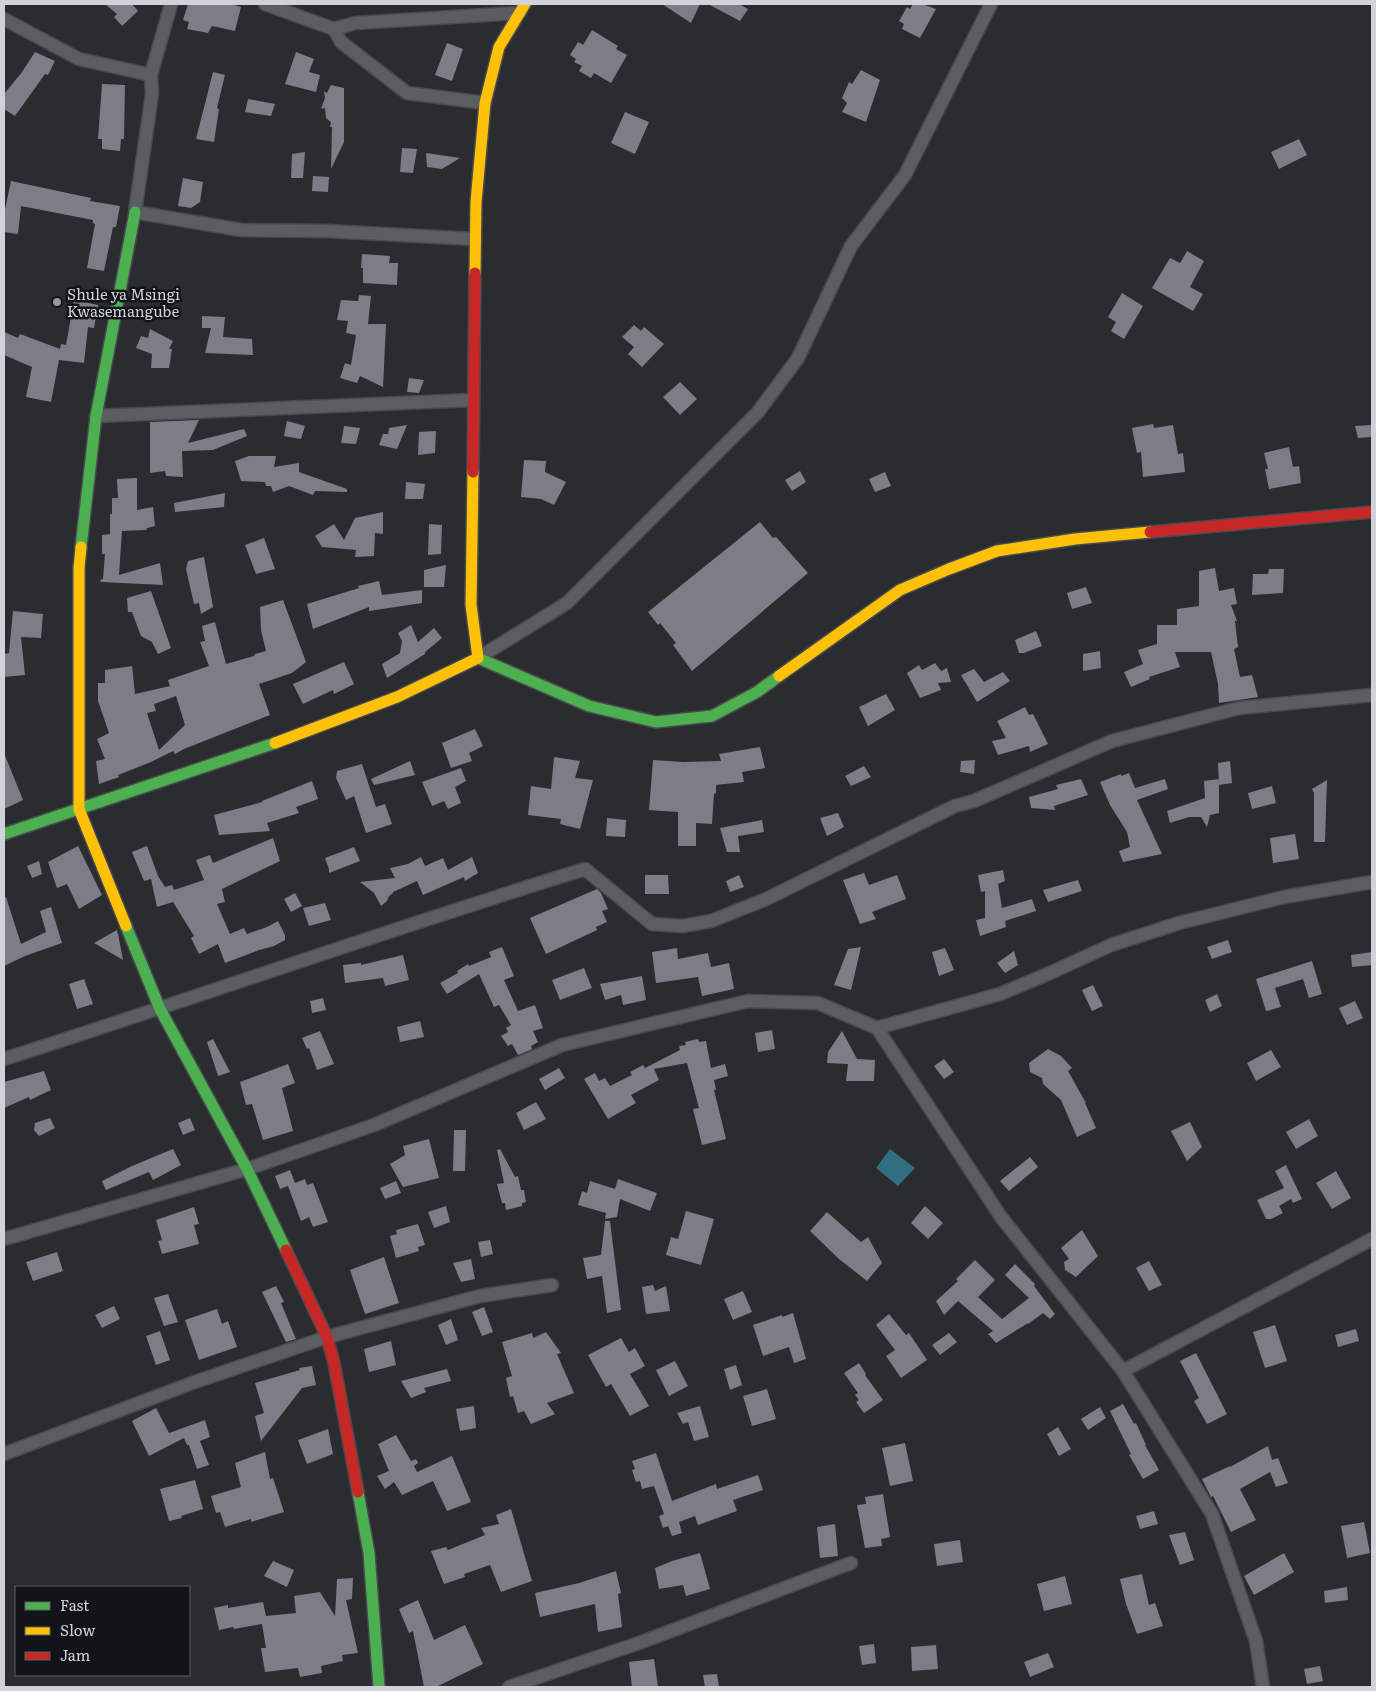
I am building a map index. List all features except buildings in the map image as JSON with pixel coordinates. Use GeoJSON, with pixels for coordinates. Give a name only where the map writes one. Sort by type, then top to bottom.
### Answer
{"type":"FeatureCollection","features":[{"type":"Feature","properties":{"kind":"street"},"geometry":{"type":"LineString","coordinates":[[171,4],[151,75],[152,94],[135,212],[96,416],[79,568],[79,809],[160,1009],[247,1169],[327,1337],[369,1553],[379,1687]]}},
{"type":"Feature","properties":{"kind":"street"},"geometry":{"type":"LineString","coordinates":[[265,4],[334,30],[355,23],[522,8]]}},
{"type":"Feature","properties":{"kind":"street"},"geometry":{"type":"LineString","coordinates":[[4,834],[285,740],[397,697],[478,658],[567,603],[758,412],[798,358],[851,246],[905,175],[991,4]]}},
{"type":"Feature","properties":{"kind":"street"},"geometry":{"type":"LineString","coordinates":[[478,658],[471,606],[476,202],[485,103],[499,47],[522,8]]}},
{"type":"Feature","properties":{"kind":"street"},"geometry":{"type":"LineString","coordinates":[[4,19],[79,59],[151,75]]}},
{"type":"Feature","properties":{"kind":"street"},"geometry":{"type":"LineString","coordinates":[[334,30],[340,42],[407,93],[485,103]]}},
{"type":"Feature","properties":{"kind":"street"},"geometry":{"type":"LineString","coordinates":[[135,212],[241,230],[327,231],[475,239]]}},
{"type":"Feature","properties":{"kind":"street"},"geometry":{"type":"LineString","coordinates":[[96,416],[473,400]]}},
{"type":"Feature","properties":{"kind":"street"},"geometry":{"type":"LineString","coordinates":[[478,658],[589,706],[656,722],[712,716],[758,692],[900,590],[949,568],[997,551],[1075,539],[1372,512]]}},
{"type":"Feature","properties":{"kind":"street"},"geometry":{"type":"LineString","coordinates":[[4,1059],[160,1009],[484,900],[585,869],[652,924],[683,926],[711,921],[764,900],[955,806],[974,801],[1112,741],[1239,708],[1372,695]]}},
{"type":"Feature","properties":{"kind":"street"},"geometry":{"type":"LineString","coordinates":[[878,1028],[1000,994],[1110,945],[1179,923],[1284,897],[1372,882]]}},
{"type":"Feature","properties":{"kind":"street"},"geometry":{"type":"LineString","coordinates":[[4,1240],[247,1169],[374,1125],[562,1045],[748,1001],[818,1002],[878,1028],[1001,1216],[1123,1371],[1212,1514],[1256,1641],[1263,1687]]}},
{"type":"Feature","properties":{"kind":"street"},"geometry":{"type":"LineString","coordinates":[[1123,1371],[1372,1239]]}},
{"type":"Feature","properties":{"kind":"street"},"geometry":{"type":"LineString","coordinates":[[4,1454],[192,1383],[327,1337],[480,1296],[552,1285]]}},
{"type":"Feature","properties":{"kind":"street"},"geometry":{"type":"LineString","coordinates":[[509,1687],[639,1643],[851,1563]]}},
{"type":"Feature","properties":{"kind":"water"},"geometry":{"type":"Polygon","coordinates":[[[890,1149],[915,1168],[898,1186],[876,1168],[890,1149]]]}},
{"type":"Feature","properties":{"kind":"traffic: fast"},"geometry":{"type":"LineString","coordinates":[[81,547],[96,416],[135,212]]}},
{"type":"Feature","properties":{"kind":"traffic: fast"},"geometry":{"type":"LineString","coordinates":[[478,658],[589,706],[656,722],[712,716],[757,692],[779,676]]}},
{"type":"Feature","properties":{"kind":"traffic: fast"},"geometry":{"type":"LineString","coordinates":[[4,834],[275,743]]}},
{"type":"Feature","properties":{"kind":"traffic: fast"},"geometry":{"type":"LineString","coordinates":[[126,926],[160,1009],[247,1169],[286,1250]]}},
{"type":"Feature","properties":{"kind":"traffic: fast"},"geometry":{"type":"LineString","coordinates":[[358,1492],[369,1553],[379,1687]]}},
{"type":"Feature","properties":{"kind":"traffic: slow"},"geometry":{"type":"LineString","coordinates":[[475,273],[476,202],[485,103],[499,47],[525,4]]}},
{"type":"Feature","properties":{"kind":"traffic: slow"},"geometry":{"type":"LineString","coordinates":[[275,743],[397,697],[478,658],[471,605],[473,472]]}},
{"type":"Feature","properties":{"kind":"traffic: slow"},"geometry":{"type":"LineString","coordinates":[[779,676],[900,590],[949,569],[997,551],[1075,539],[1150,532]]}},
{"type":"Feature","properties":{"kind":"traffic: slow"},"geometry":{"type":"LineString","coordinates":[[81,547],[79,568],[79,809],[126,926]]}},
{"type":"Feature","properties":{"kind":"traffic: jam"},"geometry":{"type":"LineString","coordinates":[[473,472],[475,273]]}},
{"type":"Feature","properties":{"kind":"traffic: jam"},"geometry":{"type":"LineString","coordinates":[[1150,532],[1372,512]]}},
{"type":"Feature","properties":{"kind":"traffic: jam"},"geometry":{"type":"LineString","coordinates":[[286,1250],[327,1337],[334,1363],[358,1492]]}},
{"type":"Feature","properties":{"kind":"place","name":"Shule ya Msingi Kwasemangube"},"geometry":{"type":"Point","coordinates":[57,302]}}]}
